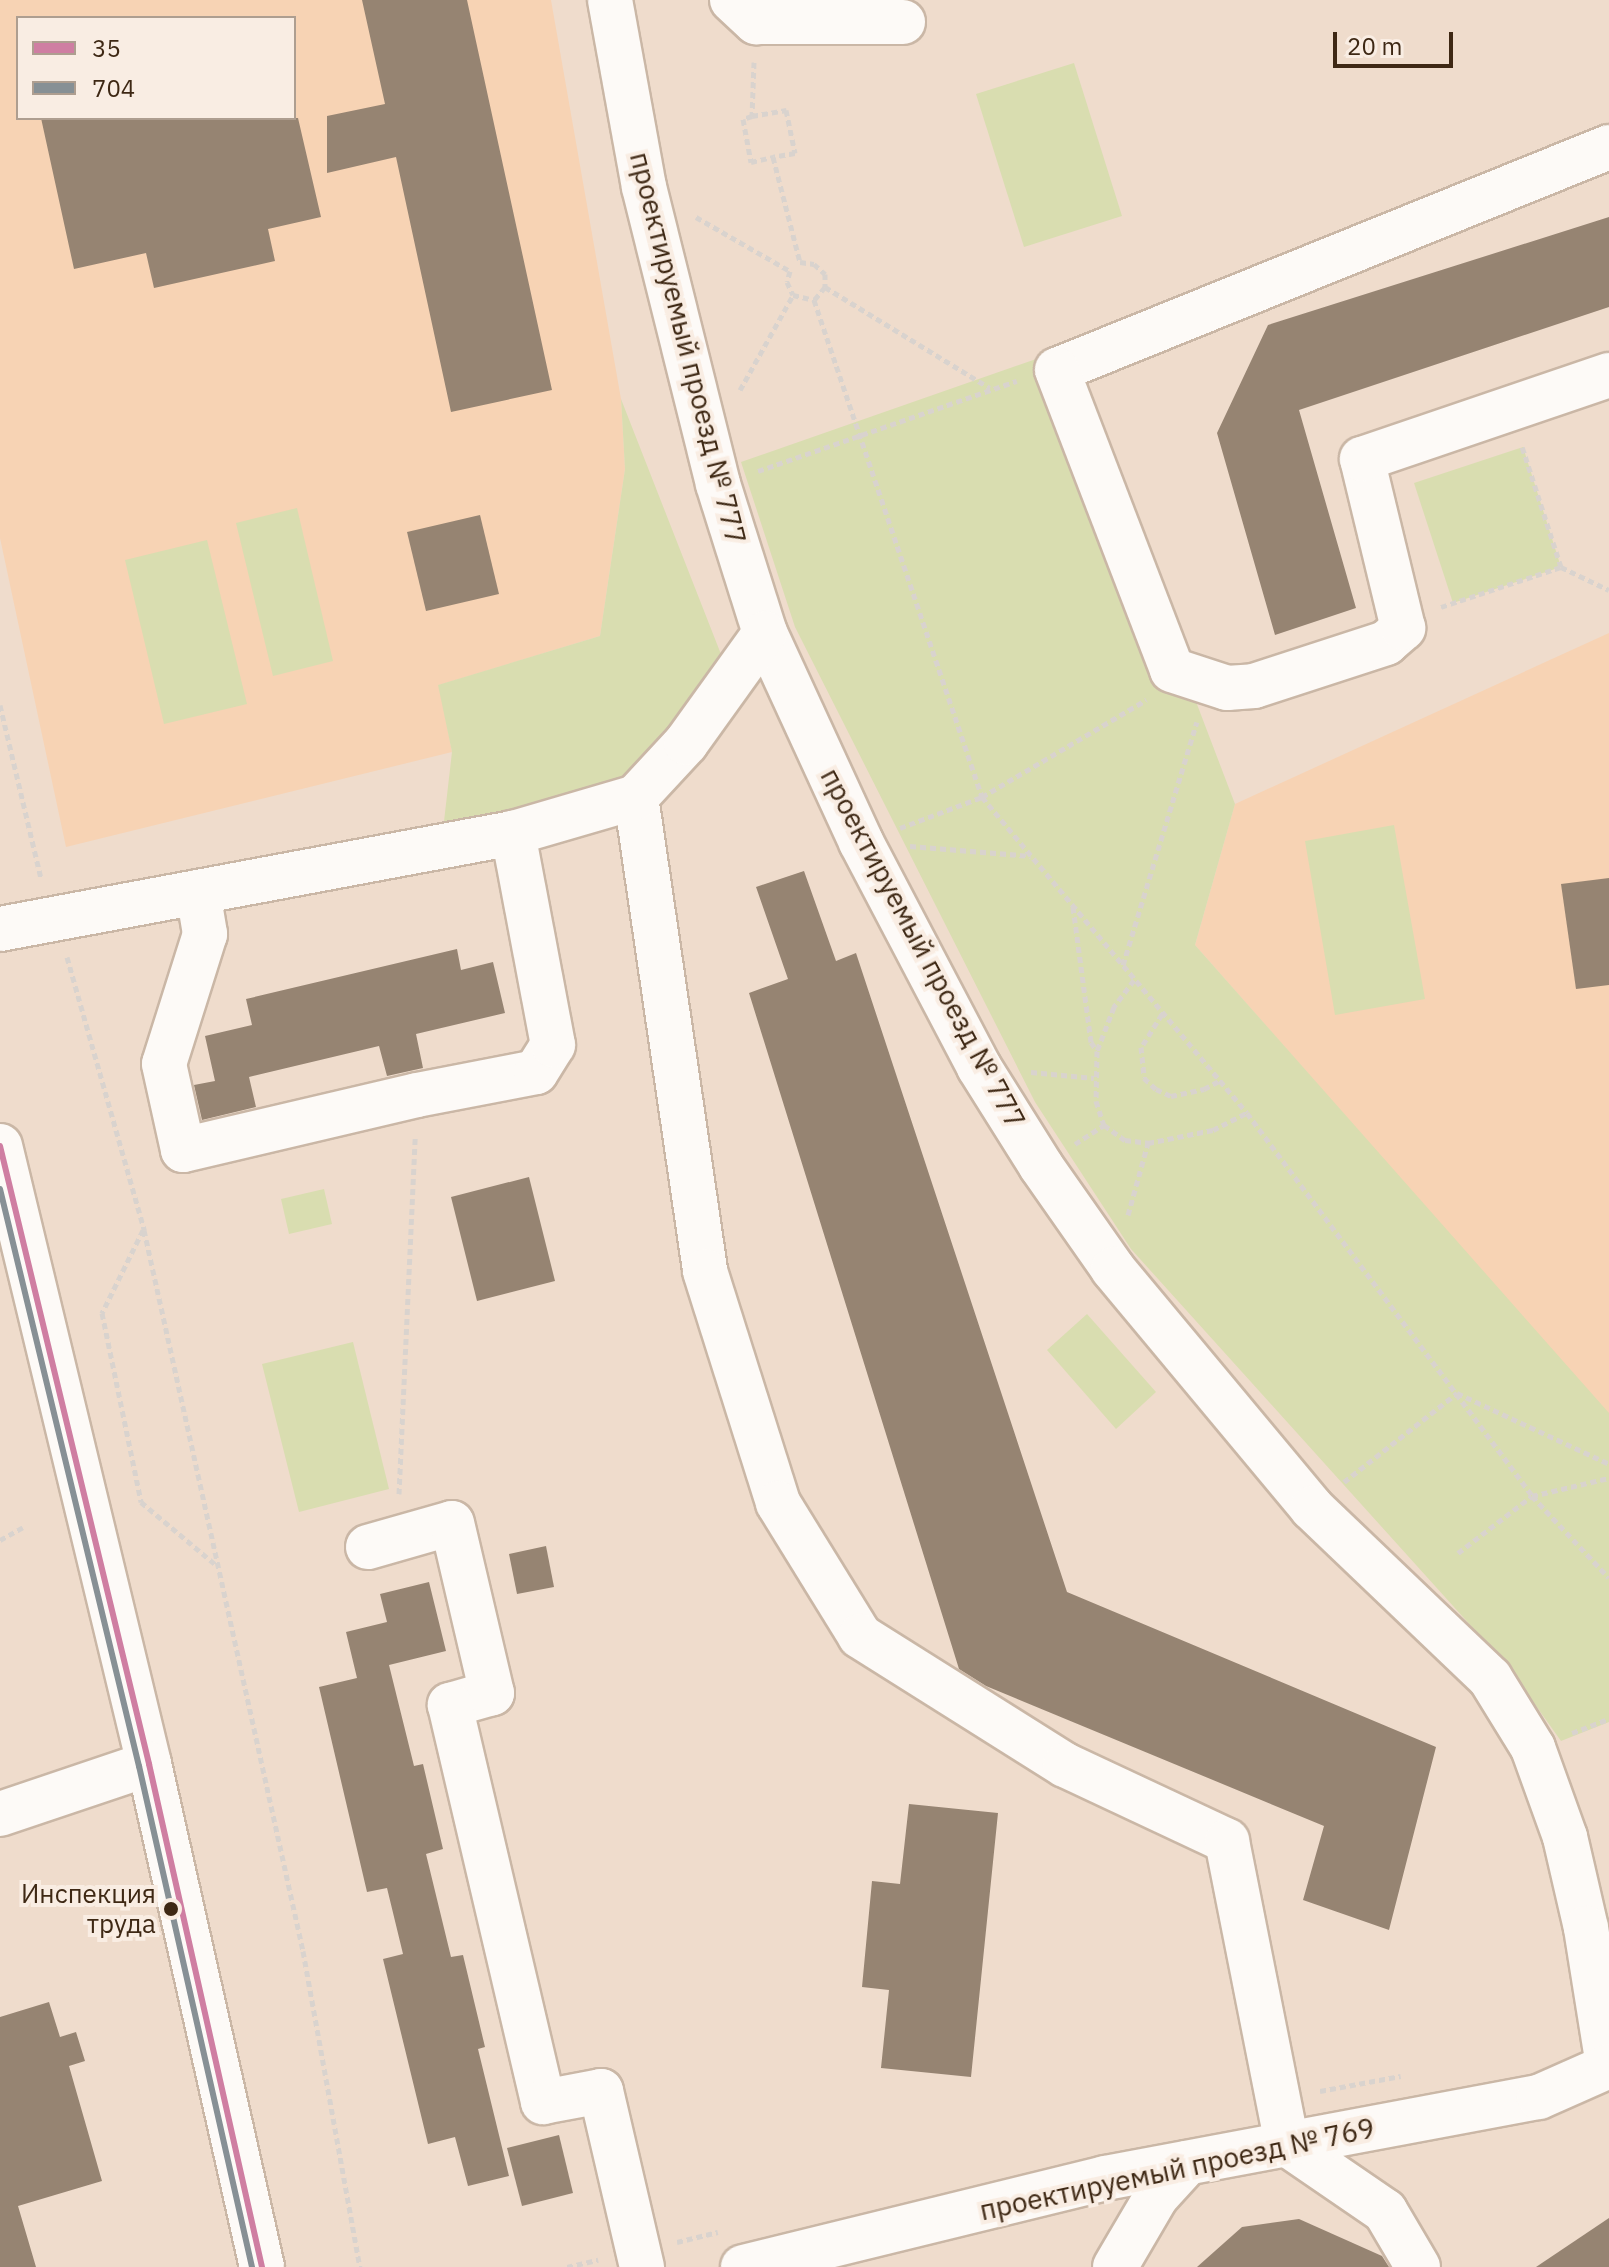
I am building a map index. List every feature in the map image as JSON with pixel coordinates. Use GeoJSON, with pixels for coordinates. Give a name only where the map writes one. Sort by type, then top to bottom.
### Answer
{"type":"FeatureCollection","features":[{"type":"Feature","properties":{"kind":"street","name":"проектируемый проезд № 777"},"geometry":{"type":"LineString","coordinates":[[610,0],[644,187],[718,484],[765,633],[861,842],[979,1067],[1041,1166],[1113,1269],[1312,1508],[1490,1678],[1533,1748],[1565,1837],[1586,1928],[1608,2066]]}},
{"type":"Feature","properties":{"kind":"street"},"geometry":{"type":"LineString","coordinates":[[744,11],[903,22]]}},
{"type":"Feature","properties":{"kind":"street"},"geometry":{"type":"LineString","coordinates":[[1609,147],[1057,370],[1172,670],[1227,688],[1254,686],[1386,643],[1403,628],[1362,459],[1609,375]]}},
{"type":"Feature","properties":{"kind":"street"},"geometry":{"type":"LineString","coordinates":[[0,929],[513,833],[636,797],[686,743],[765,633]]}},
{"type":"Feature","properties":{"kind":"street"},"geometry":{"type":"LineString","coordinates":[[636,797],[705,1271],[778,1503],[860,1636],[1065,1765],[1227,1841],[1287,2144],[1385,2211],[1418,2267]]}},
{"type":"Feature","properties":{"kind":"street"},"geometry":{"type":"LineString","coordinates":[[198,892],[205,934],[164,1064],[183,1150],[417,1095],[536,1072],[553,1045],[513,833]]}},
{"type":"Feature","properties":{"kind":"street"},"geometry":{"type":"LineString","coordinates":[[0,1146],[5,1193],[149,1764],[262,2267]]}},
{"type":"Feature","properties":{"kind":"street"},"geometry":{"type":"LineString","coordinates":[[382,1543],[452,1523],[492,1693],[450,1705],[543,2102],[601,2091],[642,2267]]}},
{"type":"Feature","properties":{"kind":"street"},"geometry":{"type":"LineString","coordinates":[[0,1814],[149,1764]]}},
{"type":"Feature","properties":{"kind":"street","name":"проектируемый проезд № 769"},"geometry":{"type":"LineString","coordinates":[[743,2267],[1105,2178],[1539,2097],[1608,2066]]}},
{"type":"Feature","properties":{"kind":"street"},"geometry":{"type":"LineString","coordinates":[[1115,2267],[1156,2197],[1187,2163]]}},
{"type":"Feature","properties":{"kind":"path"},"geometry":{"type":"LineString","coordinates":[[744,11],[752,116]]}},
{"type":"Feature","properties":{"kind":"path"},"geometry":{"type":"LineString","coordinates":[[786,110],[795,153],[773,157],[751,162],[743,119],[786,110]]}},
{"type":"Feature","properties":{"kind":"path"},"geometry":{"type":"LineString","coordinates":[[773,157],[800,262]]}},
{"type":"Feature","properties":{"kind":"path"},"geometry":{"type":"LineString","coordinates":[[644,187],[790,271]]}},
{"type":"Feature","properties":{"kind":"path"},"geometry":{"type":"LineString","coordinates":[[793,295],[787,282],[790,271],[800,262]]}},
{"type":"Feature","properties":{"kind":"path"},"geometry":{"type":"LineString","coordinates":[[800,262],[814,264],[825,274],[825,287],[814,300]]}},
{"type":"Feature","properties":{"kind":"path"},"geometry":{"type":"LineString","coordinates":[[825,287],[991,389]]}},
{"type":"Feature","properties":{"kind":"path"},"geometry":{"type":"LineString","coordinates":[[793,295],[814,300]]}},
{"type":"Feature","properties":{"kind":"path"},"geometry":{"type":"LineString","coordinates":[[739,392],[793,295]]}},
{"type":"Feature","properties":{"kind":"path"},"geometry":{"type":"LineString","coordinates":[[814,300],[982,797],[1247,1113],[1532,1496],[1609,1578]]}},
{"type":"Feature","properties":{"kind":"path"},"geometry":{"type":"LineString","coordinates":[[718,484],[861,437],[991,389],[1057,370]]}},
{"type":"Feature","properties":{"kind":"path"},"geometry":{"type":"LineString","coordinates":[[1508,411],[1561,567]]}},
{"type":"Feature","properties":{"kind":"path"},"geometry":{"type":"LineString","coordinates":[[1401,618],[1561,567],[1609,590]]}},
{"type":"Feature","properties":{"kind":"path"},"geometry":{"type":"LineString","coordinates":[[1122,966],[1208,686],[1227,688]]}},
{"type":"Feature","properties":{"kind":"path"},"geometry":{"type":"LineString","coordinates":[[861,842],[982,797],[1157,693]]}},
{"type":"Feature","properties":{"kind":"path"},"geometry":{"type":"LineString","coordinates":[[0,705],[54,920],[72,971],[144,1230],[303,1951],[360,2267]]}},
{"type":"Feature","properties":{"kind":"path"},"geometry":{"type":"LineString","coordinates":[[861,842],[1032,856]]}},
{"type":"Feature","properties":{"kind":"path"},"geometry":{"type":"LineString","coordinates":[[1073,906],[1091,1042],[1097,1051]]}},
{"type":"Feature","properties":{"kind":"path"},"geometry":{"type":"LineString","coordinates":[[1134,980],[1114,1007],[1097,1051],[1094,1078],[1096,1101],[1104,1125],[1125,1140],[1148,1143],[1213,1130],[1247,1113]]}},
{"type":"Feature","properties":{"kind":"path"},"geometry":{"type":"LineString","coordinates":[[1162,1014],[1141,1047],[1144,1078],[1171,1096],[1204,1089],[1219,1081]]}},
{"type":"Feature","properties":{"kind":"path"},"geometry":{"type":"LineString","coordinates":[[979,1067],[1094,1078]]}},
{"type":"Feature","properties":{"kind":"path"},"geometry":{"type":"LineString","coordinates":[[382,1543],[417,1095]]}},
{"type":"Feature","properties":{"kind":"path"},"geometry":{"type":"LineString","coordinates":[[1113,1269],[1148,1143]]}},
{"type":"Feature","properties":{"kind":"path"},"geometry":{"type":"LineString","coordinates":[[144,1230],[102,1313],[141,1502],[216,1564]]}},
{"type":"Feature","properties":{"kind":"path"},"geometry":{"type":"LineString","coordinates":[[1457,1393],[1609,1464]]}},
{"type":"Feature","properties":{"kind":"path"},"geometry":{"type":"LineString","coordinates":[[1312,1508],[1457,1393]]}},
{"type":"Feature","properties":{"kind":"path"},"geometry":{"type":"LineString","coordinates":[[1458,1553],[1532,1496],[1609,1478]]}},
{"type":"Feature","properties":{"kind":"path"},"geometry":{"type":"LineString","coordinates":[[0,1540],[23,1527]]}},
{"type":"Feature","properties":{"kind":"shaded area"},"geometry":{"type":"Polygon","coordinates":[[[0,0],[551,0],[621,399],[625,469],[600,636],[439,685],[452,752],[66,847],[0,538],[0,0]]]}},
{"type":"Feature","properties":{"kind":"shaded area"},"geometry":{"type":"Polygon","coordinates":[[[1609,633],[1607,1413],[1195,945],[1235,804],[1609,633]]]}},
{"type":"Feature","properties":{"kind":"green space"},"geometry":{"type":"Polygon","coordinates":[[[1074,63],[1122,216],[1024,247],[976,94],[1074,63]]]}},
{"type":"Feature","properties":{"kind":"green space"},"geometry":{"type":"Polygon","coordinates":[[[1062,350],[1235,804],[1195,945],[1609,1413],[1609,1722],[1561,1741],[1509,1668],[1131,1249],[1035,1102],[795,627],[741,462],[1062,350]]]}},
{"type":"Feature","properties":{"kind":"green space"},"geometry":{"type":"Polygon","coordinates":[[[621,399],[726,667],[626,781],[443,830],[452,752],[438,685],[600,636],[625,469],[621,399]]]}},
{"type":"Feature","properties":{"kind":"green space"},"geometry":{"type":"Polygon","coordinates":[[[1523,447],[1561,567],[1453,603],[1414,483],[1523,447]]]}},
{"type":"Feature","properties":{"kind":"green space"},"geometry":{"type":"Polygon","coordinates":[[[297,508],[333,661],[273,676],[236,523],[297,508]]]}},
{"type":"Feature","properties":{"kind":"green space"},"geometry":{"type":"Polygon","coordinates":[[[207,540],[247,704],[164,724],[125,560],[207,540]]]}},
{"type":"Feature","properties":{"kind":"green space"},"geometry":{"type":"Polygon","coordinates":[[[1394,825],[1425,999],[1335,1015],[1305,841],[1394,825]]]}},
{"type":"Feature","properties":{"kind":"green space"},"geometry":{"type":"Polygon","coordinates":[[[324,1189],[332,1224],[289,1234],[281,1199],[324,1189]]]}},
{"type":"Feature","properties":{"kind":"green space"},"geometry":{"type":"Polygon","coordinates":[[[1087,1314],[1156,1392],[1116,1429],[1047,1350],[1087,1314]]]}},
{"type":"Feature","properties":{"kind":"green space"},"geometry":{"type":"Polygon","coordinates":[[[353,1342],[389,1489],[299,1512],[262,1364],[353,1342]]]}},
{"type":"Feature","properties":{"kind":"building"},"geometry":{"type":"Polygon","coordinates":[[[362,0],[467,0],[552,390],[451,412],[396,157],[327,173],[327,116],[385,104],[362,0]]]}},
{"type":"Feature","properties":{"kind":"building"},"geometry":{"type":"Polygon","coordinates":[[[298,118],[321,217],[268,229],[275,261],[154,288],[146,253],[74,269],[41,120],[298,118]]]}},
{"type":"Feature","properties":{"kind":"building"},"geometry":{"type":"Polygon","coordinates":[[[1609,217],[1609,307],[1299,410],[1356,608],[1275,635],[1217,433],[1268,325],[1609,217]]]}},
{"type":"Feature","properties":{"kind":"building"},"geometry":{"type":"Polygon","coordinates":[[[480,515],[499,594],[426,611],[407,532],[480,515]]]}},
{"type":"Feature","properties":{"kind":"building"},"geometry":{"type":"Polygon","coordinates":[[[804,871],[836,961],[856,953],[1067,1592],[1436,1747],[1389,1930],[1303,1900],[1324,1826],[986,1686],[959,1669],[749,993],[788,979],[756,887],[804,871]]]}},
{"type":"Feature","properties":{"kind":"building"},"geometry":{"type":"Polygon","coordinates":[[[1609,878],[1609,985],[1576,989],[1561,884],[1609,878]]]}},
{"type":"Feature","properties":{"kind":"building"},"geometry":{"type":"Polygon","coordinates":[[[457,949],[461,970],[493,962],[505,1013],[416,1034],[423,1068],[387,1076],[379,1046],[249,1077],[256,1107],[202,1120],[194,1085],[215,1081],[205,1036],[252,1025],[246,999],[457,949]]]}},
{"type":"Feature","properties":{"kind":"building"},"geometry":{"type":"Polygon","coordinates":[[[529,1177],[555,1281],[477,1301],[451,1197],[529,1177]]]}},
{"type":"Feature","properties":{"kind":"building"},"geometry":{"type":"Polygon","coordinates":[[[546,1546],[554,1587],[517,1594],[509,1554],[546,1546]]]}},
{"type":"Feature","properties":{"kind":"building"},"geometry":{"type":"Polygon","coordinates":[[[429,1582],[446,1651],[389,1665],[414,1766],[423,1764],[443,1849],[426,1854],[451,1957],[463,1955],[485,2047],[478,2049],[509,2176],[468,2186],[455,2137],[428,2144],[383,1959],[403,1954],[387,1888],[367,1892],[319,1687],[357,1678],[346,1632],[387,1622],[380,1594],[429,1582]]]}},
{"type":"Feature","properties":{"kind":"building"},"geometry":{"type":"Polygon","coordinates":[[[909,1804],[998,1813],[971,2077],[881,2068],[889,1990],[862,1987],[872,1881],[900,1884],[909,1804]]]}},
{"type":"Feature","properties":{"kind":"building"},"geometry":{"type":"Polygon","coordinates":[[[49,2002],[60,2037],[76,2032],[85,2061],[69,2066],[102,2181],[18,2206],[36,2267],[0,2267],[0,2017],[49,2002]]]}},
{"type":"Feature","properties":{"kind":"building"},"geometry":{"type":"Polygon","coordinates":[[[559,2135],[573,2193],[522,2206],[507,2148],[559,2135]]]}},
{"type":"Feature","properties":{"kind":"building"},"geometry":{"type":"Polygon","coordinates":[[[1609,2218],[1609,2267],[1536,2267],[1609,2218]]]}},
{"type":"Feature","properties":{"kind":"building"},"geometry":{"type":"Polygon","coordinates":[[[1299,2219],[1382,2256],[1389,2267],[1197,2267],[1242,2227],[1299,2219]]]}},
{"type":"Feature","properties":{"kind":"transit line","name":"35"},"geometry":{"type":"LineString","coordinates":[[0,1146],[149,1764],[262,2267]]}},
{"type":"Feature","properties":{"kind":"transit line","name":"704"},"geometry":{"type":"LineString","coordinates":[[0,1189],[139,1766],[252,2267]]}},
{"type":"Feature","properties":{"kind":"place","name":"Инспекция труда"},"geometry":{"type":"Point","coordinates":[171,1909]}}]}
